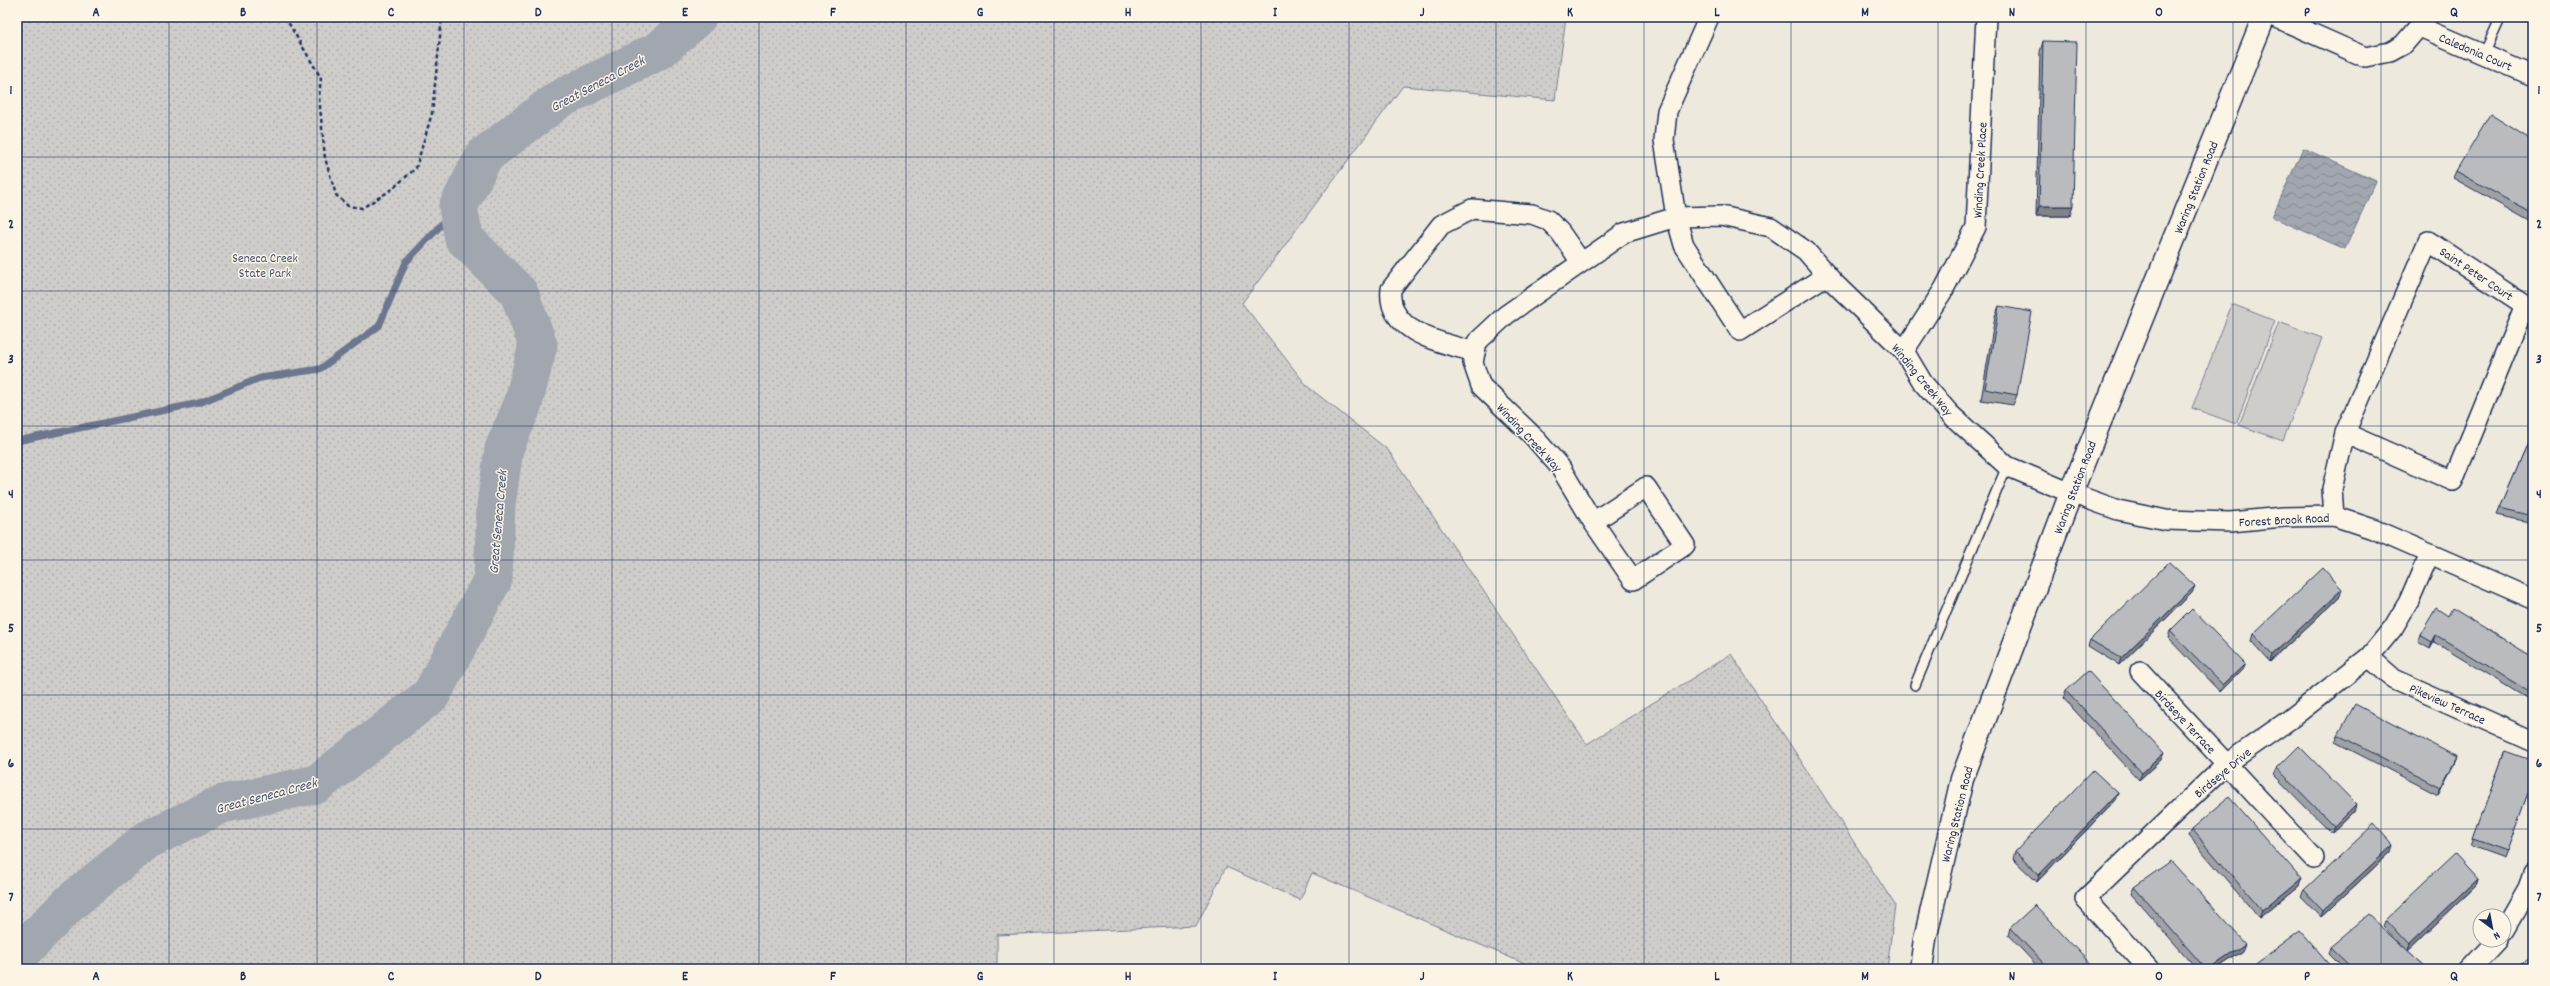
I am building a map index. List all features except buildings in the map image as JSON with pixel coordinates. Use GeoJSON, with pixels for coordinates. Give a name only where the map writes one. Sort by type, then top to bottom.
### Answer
{"type":"FeatureCollection","features":[{"type":"Feature","properties":{"kind":"street"},"geometry":{"type":"LineString","coordinates":[[1709,17],[1667,112],[1664,140],[1676,217],[1684,246],[1740,331],[1827,275]]}},
{"type":"Feature","properties":{"kind":"street","name":"Winding Creek Place"},"geometry":{"type":"LineString","coordinates":[[1904,351],[1944,288],[1976,227],[1986,17]]}},
{"type":"Feature","properties":{"kind":"street","name":"Waring Station Road"},"geometry":{"type":"LineString","coordinates":[[1921,969],[1925,939],[1962,779],[2071,493],[2264,17]]}},
{"type":"Feature","properties":{"kind":"street","name":"Caledonia Court"},"geometry":{"type":"LineString","coordinates":[[2275,17],[2365,57],[2390,52],[2403,45],[2423,22],[2484,54],[2533,76]]}},
{"type":"Feature","properties":{"kind":"street"},"geometry":{"type":"LineString","coordinates":[[1475,352],[1434,340],[1414,331],[1397,316],[1390,301],[1391,289],[1441,225],[1472,209],[1532,214],[1548,220],[1560,232],[1581,262]]}},
{"type":"Feature","properties":{"kind":"street","name":"Winding Creek Way"},"geometry":{"type":"LineString","coordinates":[[1593,522],[1646,487],[1685,545],[1633,580],[1593,522],[1560,467],[1532,435],[1481,386],[1473,363],[1477,342],[1506,315],[1624,232],[1676,217],[1721,216],[1771,227],[1806,251],[1827,275],[1904,351],[1923,383],[1950,414],[2007,466],[2071,493]]}},
{"type":"Feature","properties":{"kind":"street","name":"Saint Peter Court"},"geometry":{"type":"LineString","coordinates":[[2334,516],[2332,489],[2345,433],[2428,241],[2525,305],[2453,481],[2345,433]]}},
{"type":"Feature","properties":{"kind":"street","name":"Forest Brook Road"},"geometry":{"type":"LineString","coordinates":[[2071,493],[2118,510],[2166,520],[2198,523],[2334,516],[2373,529],[2429,555],[2533,599]]}},
{"type":"Feature","properties":{"kind":"street","name":"Birdseye Drive"},"geometry":{"type":"LineString","coordinates":[[2150,969],[2085,899],[2226,764],[2289,720],[2369,657],[2393,628],[2409,601],[2429,555]]}},
{"type":"Feature","properties":{"kind":"street","name":"Pikeview Terrace"},"geometry":{"type":"LineString","coordinates":[[2369,657],[2394,679],[2533,741]]}},
{"type":"Feature","properties":{"kind":"street","name":"Birdseye Terrace"},"geometry":{"type":"LineString","coordinates":[[2140,671],[2314,858]]}},
{"type":"Feature","properties":{"kind":"street"},"geometry":{"type":"LineString","coordinates":[[2512,916],[2528,888],[2533,874]]}},
{"type":"Feature","properties":{"kind":"street"},"geometry":{"type":"LineString","coordinates":[[2470,969],[2490,948]]}},
{"type":"Feature","properties":{"kind":"lane"},"geometry":{"type":"LineString","coordinates":[[2484,54],[2501,17]]}},
{"type":"Feature","properties":{"kind":"lane"},"geometry":{"type":"LineString","coordinates":[[1915,685],[2007,466]]}},
{"type":"Feature","properties":{"kind":"path"},"geometry":{"type":"LineString","coordinates":[[285,17],[321,78],[318,97],[324,158],[336,195],[348,206],[362,208],[391,190],[416,168],[432,112],[442,17]]}},
{"type":"Feature","properties":{"kind":"green space","name":"Seneca Creek State Park"},"geometry":{"type":"Polygon","coordinates":[[[17,17],[1566,17],[1555,100],[1403,86],[1242,303],[1307,386],[1388,450],[1587,744],[1731,654],[1895,905],[1887,969],[1537,969],[1312,873],[1300,900],[1226,867],[1196,926],[997,935],[997,969],[17,969],[17,17]]]}},
{"type":"Feature","properties":{"kind":"green space"},"geometry":{"type":"Polygon","coordinates":[[[2232,304],[2275,321],[2236,424],[2192,408],[2232,304]]]}},
{"type":"Feature","properties":{"kind":"green space"},"geometry":{"type":"Polygon","coordinates":[[[2279,322],[2322,338],[2283,441],[2239,425],[2279,322]]]}},
{"type":"Feature","properties":{"kind":"water"},"geometry":{"type":"Polygon","coordinates":[[[2303,148],[2376,181],[2345,249],[2272,217],[2303,148]]]}},
{"type":"Feature","properties":{"kind":"waterway","name":"Great Seneca Creek"},"geometry":{"type":"LineString","coordinates":[[17,953],[21,952],[71,902],[147,840],[222,804],[317,784],[431,695],[493,579],[496,505],[504,449],[523,404],[538,345],[519,293],[464,238],[458,207],[484,156],[558,100],[660,50],[697,17]]}},
{"type":"Feature","properties":{"kind":"waterway"},"geometry":{"type":"LineString","coordinates":[[17,441],[199,403],[260,378],[320,369],[379,326],[406,262],[458,207]]}}]}
